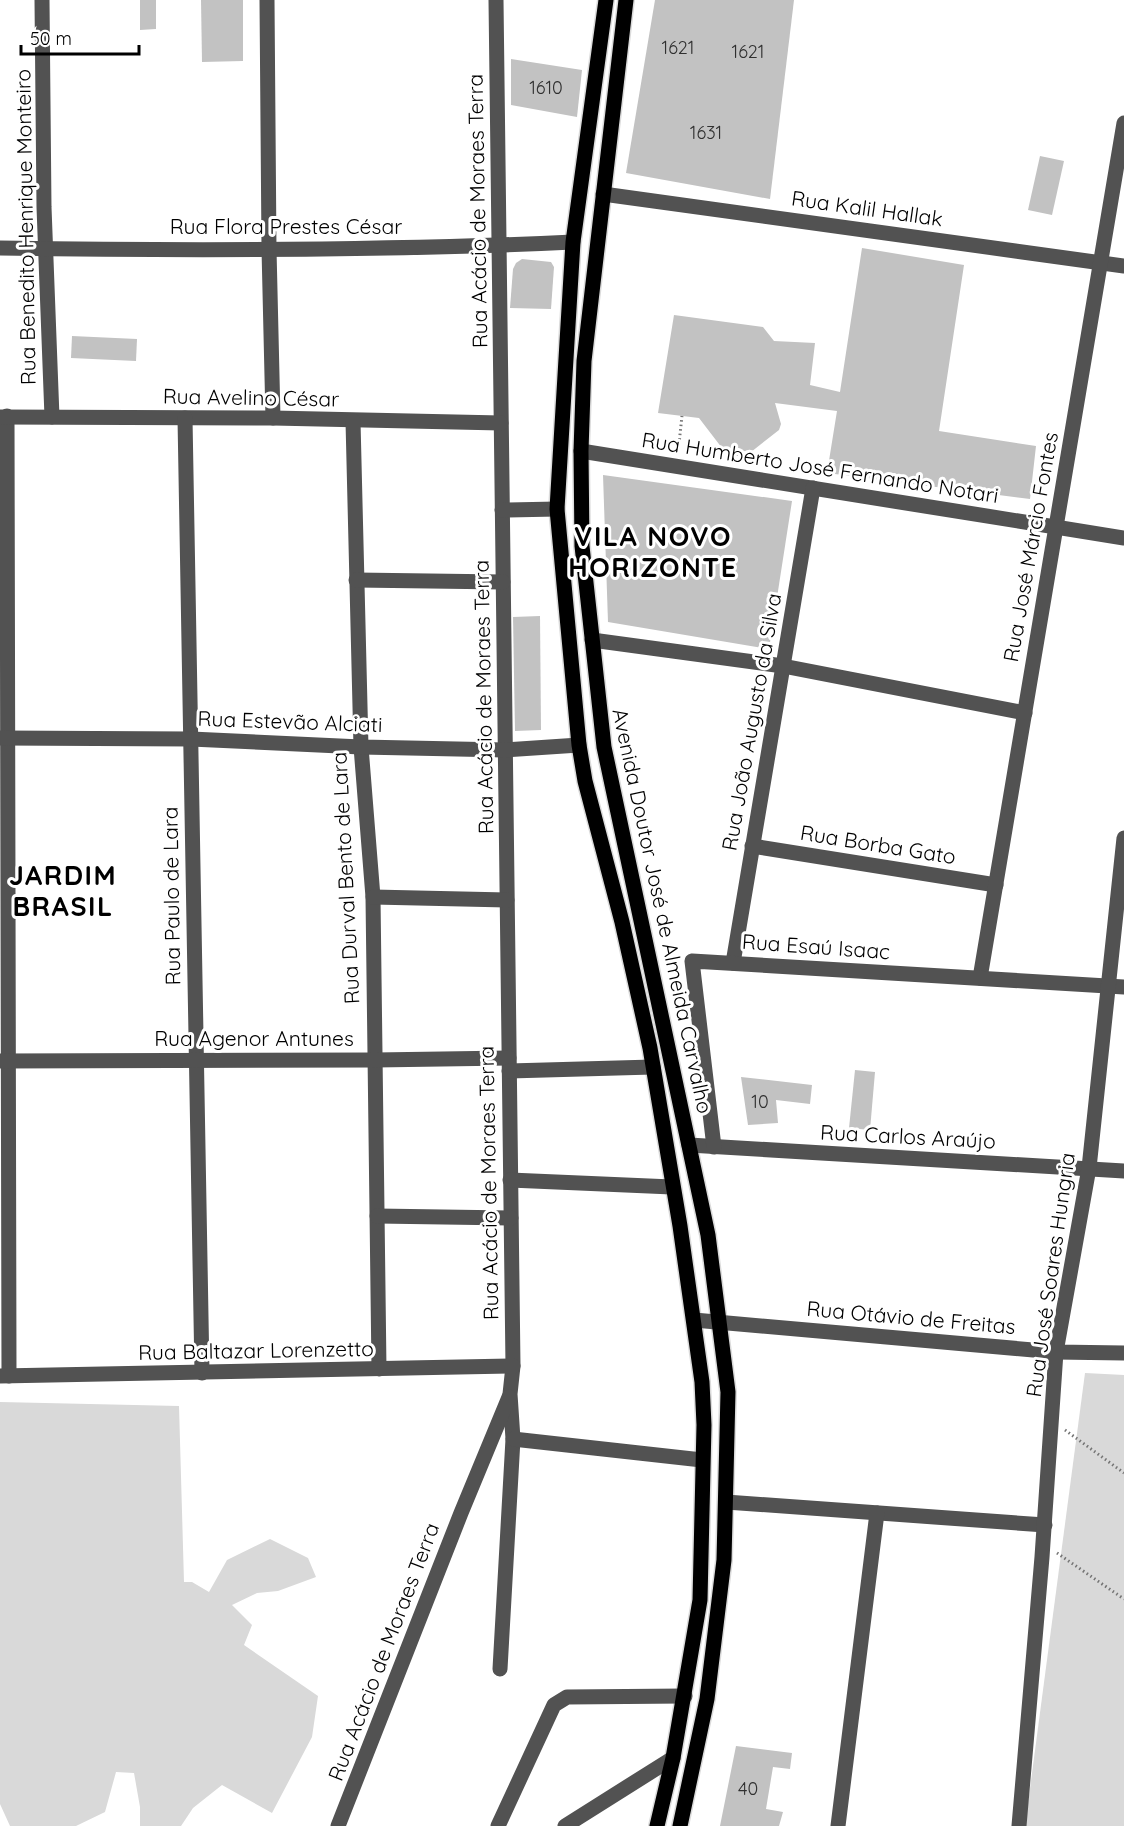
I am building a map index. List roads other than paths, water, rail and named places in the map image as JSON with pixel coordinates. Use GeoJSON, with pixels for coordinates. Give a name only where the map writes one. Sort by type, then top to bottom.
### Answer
{"type":"FeatureCollection","features":[{"type":"Feature","properties":{"kind":"main road","name":"Avenida Doutor José de Almeida Carvalho"},"geometry":{"type":"LineString","coordinates":[[606,0],[573,242],[556,509],[579,745],[588,791],[622,922],[653,1067],[694,1320],[704,1425],[700,1600],[674,1758],[657,1826]]}},
{"type":"Feature","properties":{"kind":"main road","name":"Avenida Doutor José de Almeida Carvalho"},"geometry":{"type":"LineString","coordinates":[[626,0],[584,361],[581,451],[582,546],[603,747],[708,1235],[728,1392],[724,1560],[707,1699],[680,1826]]}},
{"type":"Feature","properties":{"kind":"street","name":"Rua Benedito Henrique Monteiro"},"geometry":{"type":"LineString","coordinates":[[42,0],[45,249],[52,417]]}},
{"type":"Feature","properties":{"kind":"street"},"geometry":{"type":"LineString","coordinates":[[267,0],[273,418]]}},
{"type":"Feature","properties":{"kind":"street","name":"Rua Acácio de Moraes Terra"},"geometry":{"type":"LineString","coordinates":[[496,0],[513,1366],[510,1394],[513,1439],[500,1669]]}},
{"type":"Feature","properties":{"kind":"street","name":"Rua José Márcio Fontes"},"geometry":{"type":"LineString","coordinates":[[980,978],[1124,123]]}},
{"type":"Feature","properties":{"kind":"street","name":"Rua Kalil Hallak"},"geometry":{"type":"LineString","coordinates":[[603,194],[1124,266]]}},
{"type":"Feature","properties":{"kind":"street","name":"Rua Flora Prestes César"},"geometry":{"type":"LineString","coordinates":[[0,248],[269,249],[573,242]]}},
{"type":"Feature","properties":{"kind":"street"},"geometry":{"type":"LineString","coordinates":[[4,416],[5,1376]]}},
{"type":"Feature","properties":{"kind":"street","name":"Rua Avelino César"},"geometry":{"type":"LineString","coordinates":[[4,416],[501,423]]}},
{"type":"Feature","properties":{"kind":"street","name":"Rua Paulo de Lara"},"geometry":{"type":"LineString","coordinates":[[185,418],[202,1373]]}},
{"type":"Feature","properties":{"kind":"street","name":"Rua Durval Bento de Lara"},"geometry":{"type":"LineString","coordinates":[[352,421],[361,747],[373,897],[379,1369]]}},
{"type":"Feature","properties":{"kind":"street","name":"Rua Humberto José Fernando Notari"},"geometry":{"type":"LineString","coordinates":[[581,451],[1124,538]]}},
{"type":"Feature","properties":{"kind":"street","name":"Rua João Augusto da Silva"},"geometry":{"type":"LineString","coordinates":[[733,963],[813,488]]}},
{"type":"Feature","properties":{"kind":"street"},"geometry":{"type":"LineString","coordinates":[[502,510],[556,509]]}},
{"type":"Feature","properties":{"kind":"street"},"geometry":{"type":"LineString","coordinates":[[356,580],[503,582]]}},
{"type":"Feature","properties":{"kind":"street"},"geometry":{"type":"LineString","coordinates":[[591,640],[783,666],[1025,713]]}},
{"type":"Feature","properties":{"kind":"street","name":"Rua Estevão Alciati"},"geometry":{"type":"LineString","coordinates":[[4,738],[191,739],[361,747],[505,750],[579,745]]}},
{"type":"Feature","properties":{"kind":"street","name":"Rua José Soares Hungria"},"geometry":{"type":"LineString","coordinates":[[1019,1826],[1045,1525],[1056,1352],[1089,1168],[1116,986],[1124,838]]}},
{"type":"Feature","properties":{"kind":"street","name":"Rua Borba Gato"},"geometry":{"type":"LineString","coordinates":[[753,846],[996,885]]}},
{"type":"Feature","properties":{"kind":"street"},"geometry":{"type":"LineString","coordinates":[[373,897],[507,900]]}},
{"type":"Feature","properties":{"kind":"street","name":"Rua Esaú Isaac"},"geometry":{"type":"LineString","coordinates":[[714,1147],[692,961],[1116,986]]}},
{"type":"Feature","properties":{"kind":"street","name":"Rua Agenor Antunes"},"geometry":{"type":"LineString","coordinates":[[4,1060],[375,1060],[653,1067]]}},
{"type":"Feature","properties":{"kind":"street","name":"Rua Carlos Araújo"},"geometry":{"type":"LineString","coordinates":[[689,1145],[1124,1171]]}},
{"type":"Feature","properties":{"kind":"street"},"geometry":{"type":"LineString","coordinates":[[510,1180],[672,1187]]}},
{"type":"Feature","properties":{"kind":"street"},"geometry":{"type":"LineString","coordinates":[[377,1216],[511,1218]]}},
{"type":"Feature","properties":{"kind":"street","name":"Rua Otávio de Freitas"},"geometry":{"type":"LineString","coordinates":[[694,1320],[1056,1352],[1124,1353]]}},
{"type":"Feature","properties":{"kind":"street","name":"Rua Baltazar Lorenzetto"},"geometry":{"type":"LineString","coordinates":[[5,1376],[513,1366]]}},
{"type":"Feature","properties":{"kind":"street","name":"Rua Acácio de Moraes Terra"},"geometry":{"type":"LineString","coordinates":[[338,1826],[510,1394]]}},
{"type":"Feature","properties":{"kind":"street"},"geometry":{"type":"LineString","coordinates":[[513,1439],[702,1460]]}},
{"type":"Feature","properties":{"kind":"street"},"geometry":{"type":"LineString","coordinates":[[726,1502],[1045,1525]]}},
{"type":"Feature","properties":{"kind":"street"},"geometry":{"type":"LineString","coordinates":[[838,1826],[877,1513]]}},
{"type":"Feature","properties":{"kind":"street"},"geometry":{"type":"LineString","coordinates":[[498,1826],[555,1705],[567,1697],[685,1696]]}},
{"type":"Feature","properties":{"kind":"street"},"geometry":{"type":"LineString","coordinates":[[565,1826],[674,1758]]}},
{"type":"Feature","properties":{"kind":"district","name":"VILA NOVO HORIZONTE"},"geometry":{"type":"Point","coordinates":[653,552]}},
{"type":"Feature","properties":{"kind":"district","name":"JARDIM BRASIL"},"geometry":{"type":"Point","coordinates":[63,892]}}]}
